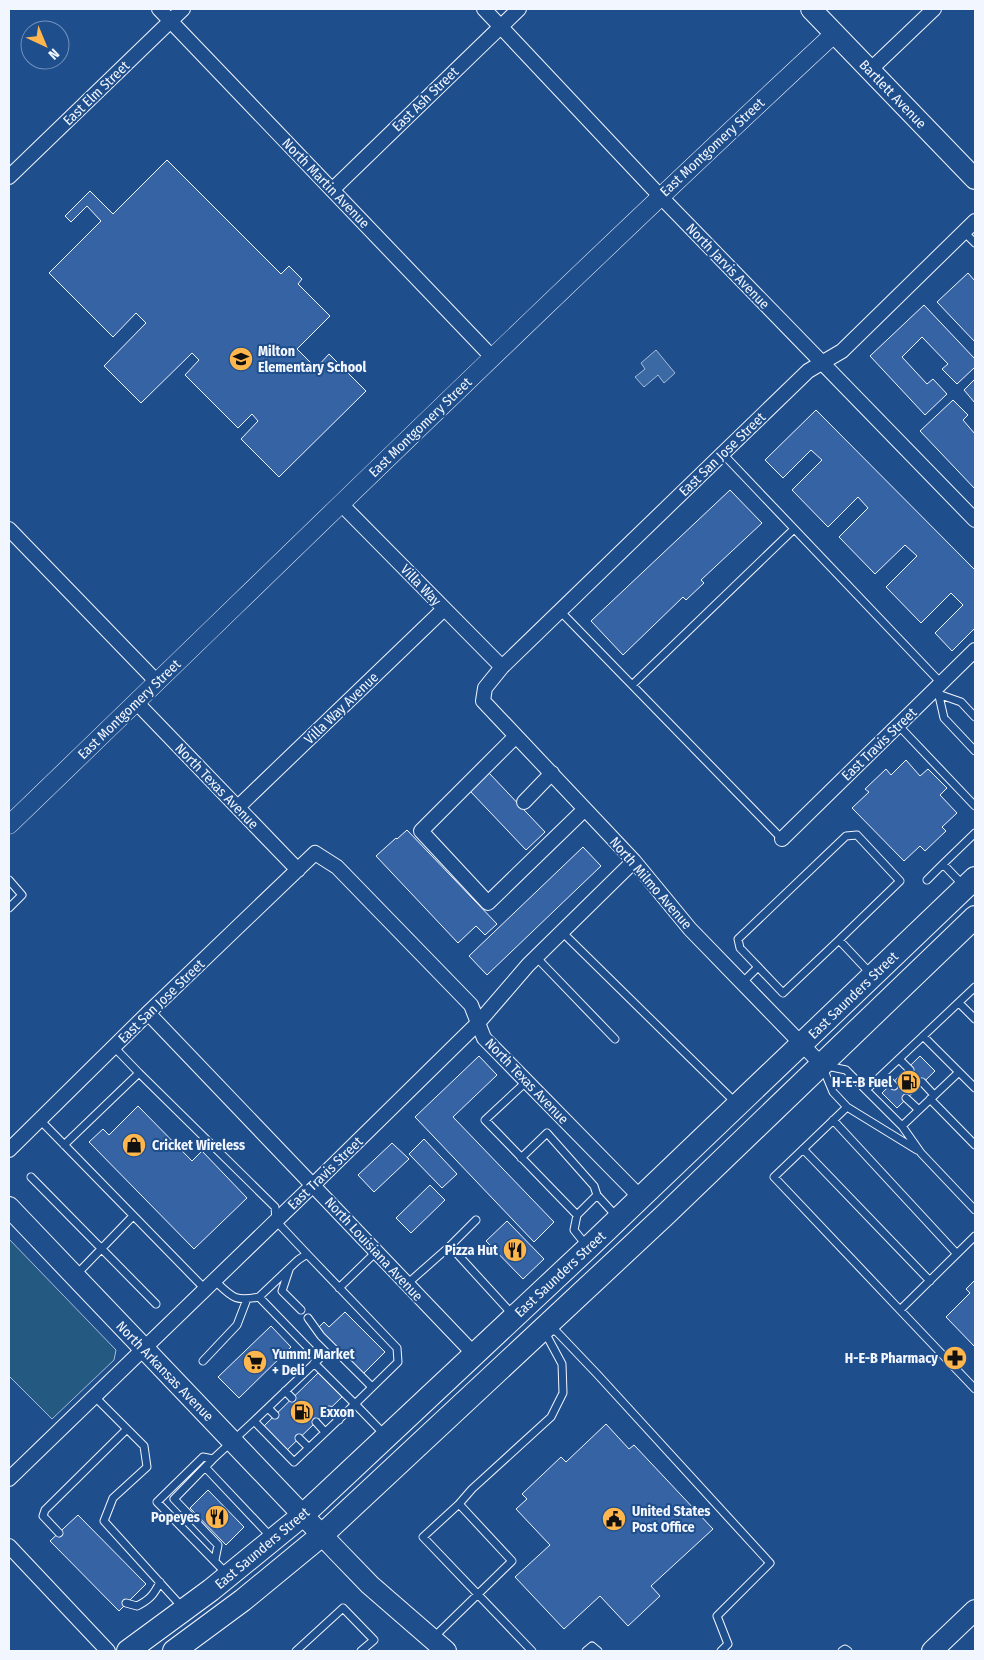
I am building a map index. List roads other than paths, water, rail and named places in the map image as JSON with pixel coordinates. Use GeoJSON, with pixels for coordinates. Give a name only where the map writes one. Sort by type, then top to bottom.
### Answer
{"type":"FeatureCollection","features":[{"type":"Feature","properties":{"kind":"main road","name":"Bartlett Avenue"},"geometry":{"type":"LineString","coordinates":[[811,9],[975,179]]}},
{"type":"Feature","properties":{"kind":"main road","name":"East Saunders Street"},"geometry":{"type":"LineString","coordinates":[[128,1651],[185,1610],[222,1568],[273,1539],[303,1515],[619,1219],[970,882]]}},
{"type":"Feature","properties":{"kind":"main road","name":"East Saunders Street"},"geometry":{"type":"LineString","coordinates":[[174,1651],[243,1600],[322,1535],[545,1328],[975,917]]}},
{"type":"Feature","properties":{"kind":"main road"},"geometry":{"type":"LineString","coordinates":[[545,1328],[547,1306],[646,1213],[667,1187],[676,1164]]}},
{"type":"Feature","properties":{"kind":"main road","name":"North Arkansas Avenue"},"geometry":{"type":"LineString","coordinates":[[9,1207],[370,1585],[439,1645]]}},
{"type":"Feature","properties":{"kind":"main road"},"geometry":{"type":"LineString","coordinates":[[932,1651],[975,1610]]}},
{"type":"Feature","properties":{"kind":"street","name":"North Martin Avenue"},"geometry":{"type":"LineString","coordinates":[[159,9],[493,358]]}},
{"type":"Feature","properties":{"kind":"street","name":"East Elm Street"},"geometry":{"type":"LineString","coordinates":[[9,177],[183,9]]}},
{"type":"Feature","properties":{"kind":"street","name":"North Jarvis Avenue"},"geometry":{"type":"LineString","coordinates":[[484,9],[660,196],[975,520]]}},
{"type":"Feature","properties":{"kind":"street","name":"East Ash Street"},"geometry":{"type":"LineString","coordinates":[[332,190],[519,9]]}},
{"type":"Feature","properties":{"kind":"street"},"geometry":{"type":"LineString","coordinates":[[870,70],[934,9]]}},
{"type":"Feature","properties":{"kind":"street","name":"East Montgomery Street"},"geometry":{"type":"LineString","coordinates":[[9,825],[340,503],[660,196],[835,33]]}},
{"type":"Feature","properties":{"kind":"street","name":"East San Jose Street"},"geometry":{"type":"LineString","coordinates":[[483,701],[485,688],[502,667],[808,371],[842,350],[975,221]]}},
{"type":"Feature","properties":{"kind":"street","name":"Villa Way"},"geometry":{"type":"LineString","coordinates":[[340,503],[502,667]]}},
{"type":"Feature","properties":{"kind":"street"},"geometry":{"type":"LineString","coordinates":[[9,529],[158,682]]}},
{"type":"Feature","properties":{"kind":"street","name":"Villa Way Avenue"},"geometry":{"type":"LineString","coordinates":[[238,807],[444,609]]}},
{"type":"Feature","properties":{"kind":"street","name":"East Travis Street"},"geometry":{"type":"LineString","coordinates":[[782,839],[898,725],[938,689],[975,650]]}},
{"type":"Feature","properties":{"kind":"street","name":"North Milmo Avenue"},"geometry":{"type":"LineString","coordinates":[[483,701],[634,861],[690,929],[822,1065]]}},
{"type":"Feature","properties":{"kind":"street","name":"North Texas Avenue"},"geometry":{"type":"LineString","coordinates":[[136,702],[298,870]]}},
{"type":"Feature","properties":{"kind":"street"},"geometry":{"type":"LineString","coordinates":[[516,736],[421,831],[488,903],[585,809]]}},
{"type":"Feature","properties":{"kind":"street"},"geometry":{"type":"LineString","coordinates":[[524,802],[552,774]]}},
{"type":"Feature","properties":{"kind":"street","name":"East San Jose Street"},"geometry":{"type":"LineString","coordinates":[[9,1150],[315,853]]}},
{"type":"Feature","properties":{"kind":"street","name":"North Texas Avenue"},"geometry":{"type":"LineString","coordinates":[[315,853],[337,867],[471,1005],[484,1038],[641,1198]]}},
{"type":"Feature","properties":{"kind":"street","name":"East Travis Street"},"geometry":{"type":"LineString","coordinates":[[9,1479],[314,1185],[478,1023],[536,957],[634,861]]}},
{"type":"Feature","properties":{"kind":"street","name":"North Louisiana Avenue"},"geometry":{"type":"LineString","coordinates":[[148,1013],[475,1355]]}},
{"type":"Feature","properties":{"kind":"street"},"geometry":{"type":"LineString","coordinates":[[9,1546],[108,1651]]}},
{"type":"Feature","properties":{"kind":"lane"},"geometry":{"type":"LineString","coordinates":[[964,232],[975,243]]}},
{"type":"Feature","properties":{"kind":"lane"},"geometry":{"type":"LineString","coordinates":[[723,454],[794,529],[938,689],[961,702],[975,717]]}},
{"type":"Feature","properties":{"kind":"lane"},"geometry":{"type":"LineString","coordinates":[[632,685],[794,529]]}},
{"type":"Feature","properties":{"kind":"lane"},"geometry":{"type":"LineString","coordinates":[[560,611],[782,839]]}},
{"type":"Feature","properties":{"kind":"lane"},"geometry":{"type":"LineString","coordinates":[[938,689],[944,718],[975,751]]}},
{"type":"Feature","properties":{"kind":"lane"},"geometry":{"type":"LineString","coordinates":[[898,725],[975,806]]}},
{"type":"Feature","properties":{"kind":"lane"},"geometry":{"type":"LineString","coordinates":[[927,880],[975,833]]}},
{"type":"Feature","properties":{"kind":"lane"},"geometry":{"type":"LineString","coordinates":[[857,835],[900,881],[839,940],[783,993],[740,948],[738,939],[846,836],[857,835]]}},
{"type":"Feature","properties":{"kind":"lane"},"geometry":{"type":"LineString","coordinates":[[944,864],[970,882]]}},
{"type":"Feature","properties":{"kind":"lane"},"geometry":{"type":"LineString","coordinates":[[9,880],[22,895],[9,908]]}},
{"type":"Feature","properties":{"kind":"lane"},"geometry":{"type":"LineString","coordinates":[[562,932],[738,1105]]}},
{"type":"Feature","properties":{"kind":"lane"},"geometry":{"type":"LineString","coordinates":[[839,940],[873,976]]}},
{"type":"Feature","properties":{"kind":"lane"},"geometry":{"type":"LineString","coordinates":[[536,957],[615,1039]]}},
{"type":"Feature","properties":{"kind":"lane"},"geometry":{"type":"LineString","coordinates":[[742,982],[758,967]]}},
{"type":"Feature","properties":{"kind":"lane"},"geometry":{"type":"LineString","coordinates":[[866,1090],[975,988]]}},
{"type":"Feature","properties":{"kind":"lane"},"geometry":{"type":"LineString","coordinates":[[959,1002],[975,1019]]}},
{"type":"Feature","properties":{"kind":"lane"},"geometry":{"type":"LineString","coordinates":[[923,1036],[975,1088]]}},
{"type":"Feature","properties":{"kind":"lane"},"geometry":{"type":"LineString","coordinates":[[114,1047],[139,1074],[275,1207],[276,1221],[397,1348],[398,1362],[294,1462],[254,1421]]}},
{"type":"Feature","properties":{"kind":"lane"},"geometry":{"type":"LineString","coordinates":[[899,1059],[910,1070]]}},
{"type":"Feature","properties":{"kind":"lane"},"geometry":{"type":"LineString","coordinates":[[822,1065],[846,1070],[902,1126],[921,1153],[975,1210]]}},
{"type":"Feature","properties":{"kind":"lane"},"geometry":{"type":"LineString","coordinates":[[822,1065],[832,1092],[847,1107],[921,1153]]}},
{"type":"Feature","properties":{"kind":"lane"},"geometry":{"type":"LineString","coordinates":[[902,1126],[958,1072]]}},
{"type":"Feature","properties":{"kind":"lane"},"geometry":{"type":"LineString","coordinates":[[64,1145],[139,1074]]}},
{"type":"Feature","properties":{"kind":"lane"},"geometry":{"type":"LineString","coordinates":[[883,1074],[894,1086]]}},
{"type":"Feature","properties":{"kind":"lane"},"geometry":{"type":"LineString","coordinates":[[526,1081],[484,1120],[577,1215]]}},
{"type":"Feature","properties":{"kind":"lane"},"geometry":{"type":"LineString","coordinates":[[922,1082],[932,1097],[975,1146]]}},
{"type":"Feature","properties":{"kind":"lane"},"geometry":{"type":"LineString","coordinates":[[906,1098],[919,1110]]}},
{"type":"Feature","properties":{"kind":"lane"},"geometry":{"type":"LineString","coordinates":[[847,1107],[774,1177],[975,1389]]}},
{"type":"Feature","properties":{"kind":"lane"},"geometry":{"type":"LineString","coordinates":[[40,1120],[133,1216],[209,1285],[232,1298],[247,1299],[259,1297],[290,1267],[307,1254]]}},
{"type":"Feature","properties":{"kind":"lane"},"geometry":{"type":"LineString","coordinates":[[833,1120],[957,1254]]}},
{"type":"Feature","properties":{"kind":"lane"},"geometry":{"type":"LineString","coordinates":[[521,1158],[547,1133],[594,1186],[597,1195],[619,1219]]}},
{"type":"Feature","properties":{"kind":"lane"},"geometry":{"type":"LineString","coordinates":[[803,1149],[930,1281]]}},
{"type":"Feature","properties":{"kind":"lane"},"geometry":{"type":"LineString","coordinates":[[31,1178],[156,1304]]}},
{"type":"Feature","properties":{"kind":"lane"},"geometry":{"type":"LineString","coordinates":[[589,1247],[574,1230],[577,1215],[597,1195]]}},
{"type":"Feature","properties":{"kind":"lane"},"geometry":{"type":"LineString","coordinates":[[74,1276],[133,1216]]}},
{"type":"Feature","properties":{"kind":"lane"},"geometry":{"type":"LineString","coordinates":[[407,1284],[476,1220]]}},
{"type":"Feature","properties":{"kind":"lane"},"geometry":{"type":"LineString","coordinates":[[900,1310],[975,1236]]}},
{"type":"Feature","properties":{"kind":"lane"},"geometry":{"type":"LineString","coordinates":[[450,1246],[515,1317]]}},
{"type":"Feature","properties":{"kind":"lane"},"geometry":{"type":"LineString","coordinates":[[339,1288],[376,1252]]}},
{"type":"Feature","properties":{"kind":"lane"},"geometry":{"type":"LineString","coordinates":[[290,1267],[282,1291],[301,1310]]}},
{"type":"Feature","properties":{"kind":"lane"},"geometry":{"type":"LineString","coordinates":[[222,1568],[218,1545],[174,1499],[213,1459],[319,1359],[259,1297]]}},
{"type":"Feature","properties":{"kind":"lane"},"geometry":{"type":"LineString","coordinates":[[203,1361],[237,1324],[247,1299]]}},
{"type":"Feature","properties":{"kind":"lane"},"geometry":{"type":"LineString","coordinates":[[308,1318],[321,1336],[372,1387]]}},
{"type":"Feature","properties":{"kind":"lane"},"geometry":{"type":"LineString","coordinates":[[532,1651],[422,1537],[551,1417],[563,1393],[562,1364],[548,1338],[545,1328]]}},
{"type":"Feature","properties":{"kind":"lane"},"geometry":{"type":"LineString","coordinates":[[545,1328],[557,1332],[770,1563],[717,1616],[728,1644],[721,1651]]}},
{"type":"Feature","properties":{"kind":"lane"},"geometry":{"type":"LineString","coordinates":[[314,1363],[387,1437]]}},
{"type":"Feature","properties":{"kind":"lane"},"geometry":{"type":"LineString","coordinates":[[298,1379],[305,1386]]}},
{"type":"Feature","properties":{"kind":"lane"},"geometry":{"type":"LineString","coordinates":[[285,1391],[292,1398]]}},
{"type":"Feature","properties":{"kind":"lane"},"geometry":{"type":"LineString","coordinates":[[94,1396],[144,1446],[146,1467],[113,1498],[104,1521],[185,1610]]}},
{"type":"Feature","properties":{"kind":"lane"},"geometry":{"type":"LineString","coordinates":[[268,1408],[275,1414]]}},
{"type":"Feature","properties":{"kind":"lane"},"geometry":{"type":"LineString","coordinates":[[329,1410],[338,1420]]}},
{"type":"Feature","properties":{"kind":"lane"},"geometry":{"type":"LineString","coordinates":[[316,1422],[325,1432]]}},
{"type":"Feature","properties":{"kind":"lane"},"geometry":{"type":"LineString","coordinates":[[59,1533],[43,1516],[45,1510],[127,1429]]}},
{"type":"Feature","properties":{"kind":"lane"},"geometry":{"type":"LineString","coordinates":[[299,1438],[308,1448]]}},
{"type":"Feature","properties":{"kind":"lane"},"geometry":{"type":"LineString","coordinates":[[213,1459],[203,1457],[157,1502],[222,1568]]}},
{"type":"Feature","properties":{"kind":"lane"},"geometry":{"type":"LineString","coordinates":[[205,1467],[273,1539]]}},
{"type":"Feature","properties":{"kind":"lane"},"geometry":{"type":"LineString","coordinates":[[439,1645],[478,1594],[512,1561],[459,1504]]}},
{"type":"Feature","properties":{"kind":"lane"},"geometry":{"type":"LineString","coordinates":[[126,1603],[137,1606],[145,1602],[152,1597],[160,1582]]}},
{"type":"Feature","properties":{"kind":"lane"},"geometry":{"type":"LineString","coordinates":[[296,1651],[343,1608],[374,1640],[362,1651]]}},
{"type":"Feature","properties":{"kind":"lane"},"geometry":{"type":"LineString","coordinates":[[586,1651],[592,1646],[598,1651]]}},
{"type":"Feature","properties":{"kind":"lane"},"geometry":{"type":"LineString","coordinates":[[842,1651],[845,1649],[848,1651]]}},
{"type":"Feature","properties":{"kind":"place","name":"Milton Elementary School"},"geometry":{"type":"Point","coordinates":[241,359]}},
{"type":"Feature","properties":{"kind":"place","name":"H-E-B Fuel"},"geometry":{"type":"Point","coordinates":[909,1082]}},
{"type":"Feature","properties":{"kind":"place","name":"Cricket Wireless"},"geometry":{"type":"Point","coordinates":[134,1145]}},
{"type":"Feature","properties":{"kind":"place","name":"Pizza Hut"},"geometry":{"type":"Point","coordinates":[515,1250]}},
{"type":"Feature","properties":{"kind":"place","name":"H-E-B Pharmacy"},"geometry":{"type":"Point","coordinates":[955,1358]}},
{"type":"Feature","properties":{"kind":"place","name":"Yumm! Market + Deli"},"geometry":{"type":"Point","coordinates":[255,1362]}},
{"type":"Feature","properties":{"kind":"place","name":"Exxon"},"geometry":{"type":"Point","coordinates":[302,1412]}},
{"type":"Feature","properties":{"kind":"place","name":"Popeyes"},"geometry":{"type":"Point","coordinates":[217,1517]}},
{"type":"Feature","properties":{"kind":"place","name":"United States Post Office"},"geometry":{"type":"Point","coordinates":[614,1519]}}]}
